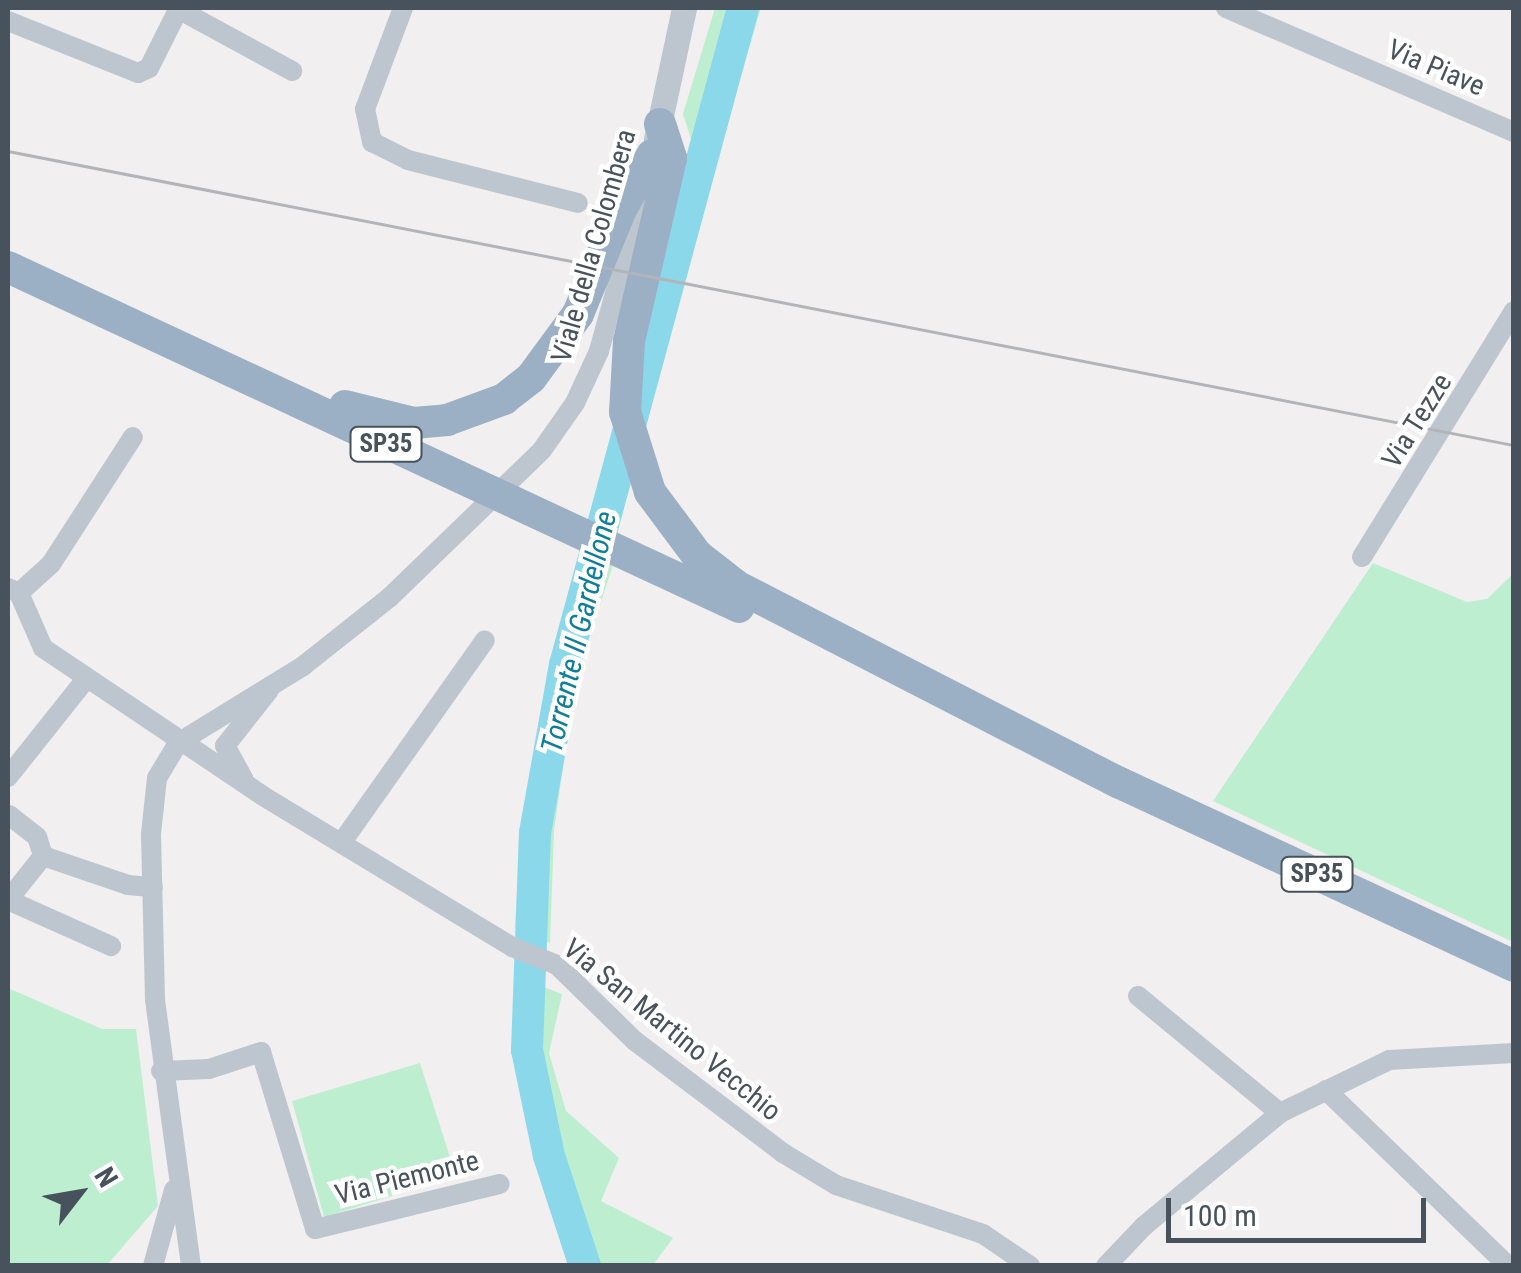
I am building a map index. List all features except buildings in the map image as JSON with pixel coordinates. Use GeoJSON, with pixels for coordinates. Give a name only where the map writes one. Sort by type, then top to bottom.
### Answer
{"type":"FeatureCollection","features":[{"type":"Feature","properties":{"kind":"highway"},"geometry":{"type":"LineString","coordinates":[[189,352],[245,362],[379,418],[414,423],[472,414],[518,388],[554,351],[578,314],[621,209],[656,139],[670,158],[628,341],[625,412],[641,474],[680,538],[738,587],[1120,783]]}},
{"type":"Feature","properties":{"kind":"highway","name":"SP35"},"geometry":{"type":"LineString","coordinates":[[8,267],[1514,966]]}},
{"type":"Feature","properties":{"kind":"street"},"geometry":{"type":"LineString","coordinates":[[8,20],[126,70],[149,68],[178,8],[292,71]]}},
{"type":"Feature","properties":{"kind":"street"},"geometry":{"type":"LineString","coordinates":[[403,8],[365,109],[372,142],[408,160],[578,204]]}},
{"type":"Feature","properties":{"kind":"street","name":"Viale della Colombera"},"geometry":{"type":"LineString","coordinates":[[178,743],[333,645],[457,536],[542,450],[575,403],[599,351],[680,45],[684,8]]}},
{"type":"Feature","properties":{"kind":"street","name":"Viale della Colombera"},"geometry":{"type":"LineString","coordinates":[[680,45],[698,8]]}},
{"type":"Feature","properties":{"kind":"street","name":"Via Piave"},"geometry":{"type":"LineString","coordinates":[[1226,8],[1514,132]]}},
{"type":"Feature","properties":{"kind":"street","name":"Via Tezze"},"geometry":{"type":"LineString","coordinates":[[1362,557],[1514,311]]}},
{"type":"Feature","properties":{"kind":"street"},"geometry":{"type":"LineString","coordinates":[[13,590],[51,564],[133,437]]}},
{"type":"Feature","properties":{"kind":"street","name":"Via San Martino Vecchio"},"geometry":{"type":"LineString","coordinates":[[13,590],[42,648],[178,743],[263,796],[512,947],[557,965],[634,1041],[784,1154],[836,1185],[983,1234],[1030,1266]]}},
{"type":"Feature","properties":{"kind":"street"},"geometry":{"type":"LineString","coordinates":[[342,842],[485,640]]}},
{"type":"Feature","properties":{"kind":"street"},"geometry":{"type":"LineString","coordinates":[[8,777],[86,679]]}},
{"type":"Feature","properties":{"kind":"street","name":"Viale della Colombera"},"geometry":{"type":"LineString","coordinates":[[263,796],[236,771],[225,746],[269,689]]}},
{"type":"Feature","properties":{"kind":"street"},"geometry":{"type":"LineString","coordinates":[[178,743],[152,797],[153,887],[161,1071],[192,1266]]}},
{"type":"Feature","properties":{"kind":"street"},"geometry":{"type":"LineString","coordinates":[[9,815],[37,837],[43,856]]}},
{"type":"Feature","properties":{"kind":"street"},"geometry":{"type":"LineString","coordinates":[[43,856],[128,885],[153,887]]}},
{"type":"Feature","properties":{"kind":"street"},"geometry":{"type":"LineString","coordinates":[[43,856],[8,900],[110,946]]}},
{"type":"Feature","properties":{"kind":"street"},"geometry":{"type":"LineString","coordinates":[[1138,996],[1280,1113]]}},
{"type":"Feature","properties":{"kind":"street","name":"Via Piemonte"},"geometry":{"type":"LineString","coordinates":[[161,1071],[209,1069],[260,1052],[315,1229],[500,1184]]}},
{"type":"Feature","properties":{"kind":"street"},"geometry":{"type":"LineString","coordinates":[[1106,1266],[1144,1226],[1280,1113],[1389,1060],[1514,1053]]}},
{"type":"Feature","properties":{"kind":"street"},"geometry":{"type":"LineString","coordinates":[[1326,1090],[1508,1266]]}},
{"type":"Feature","properties":{"kind":"street"},"geometry":{"type":"LineString","coordinates":[[153,1266],[176,1178]]}},
{"type":"Feature","properties":{"kind":"green space"},"geometry":{"type":"Polygon","coordinates":[[[715,8],[761,8],[681,278],[662,274],[693,145],[683,114],[715,8]]]}},
{"type":"Feature","properties":{"kind":"green space"},"geometry":{"type":"Polygon","coordinates":[[[584,554],[613,565],[575,682],[554,831],[550,943],[515,928],[521,822],[584,554]]]}},
{"type":"Feature","properties":{"kind":"green space"},"geometry":{"type":"Polygon","coordinates":[[[1373,563],[1467,602],[1487,599],[1513,574],[1513,942],[1213,801],[1373,563]]]}},
{"type":"Feature","properties":{"kind":"green space"},"geometry":{"type":"Polygon","coordinates":[[[520,978],[562,994],[549,1053],[566,1111],[619,1158],[601,1201],[673,1238],[653,1265],[574,1265],[525,1075],[520,978]]]}},
{"type":"Feature","properties":{"kind":"green space"},"geometry":{"type":"Polygon","coordinates":[[[8,988],[102,1029],[136,1029],[158,1206],[107,1265],[8,1265],[8,988]]]}},
{"type":"Feature","properties":{"kind":"green space"},"geometry":{"type":"Polygon","coordinates":[[[420,1063],[456,1176],[324,1217],[292,1101],[420,1063]]]}},
{"type":"Feature","properties":{"kind":"waterway","name":"Torrente Il Gardellone"},"geometry":{"type":"LineString","coordinates":[[585,1266],[549,1156],[527,1050],[535,833],[565,665],[743,8]]}},
{"type":"Feature","properties":{"kind":"tram line"},"geometry":{"type":"LineString","coordinates":[[8,151],[1514,445]]}}]}
